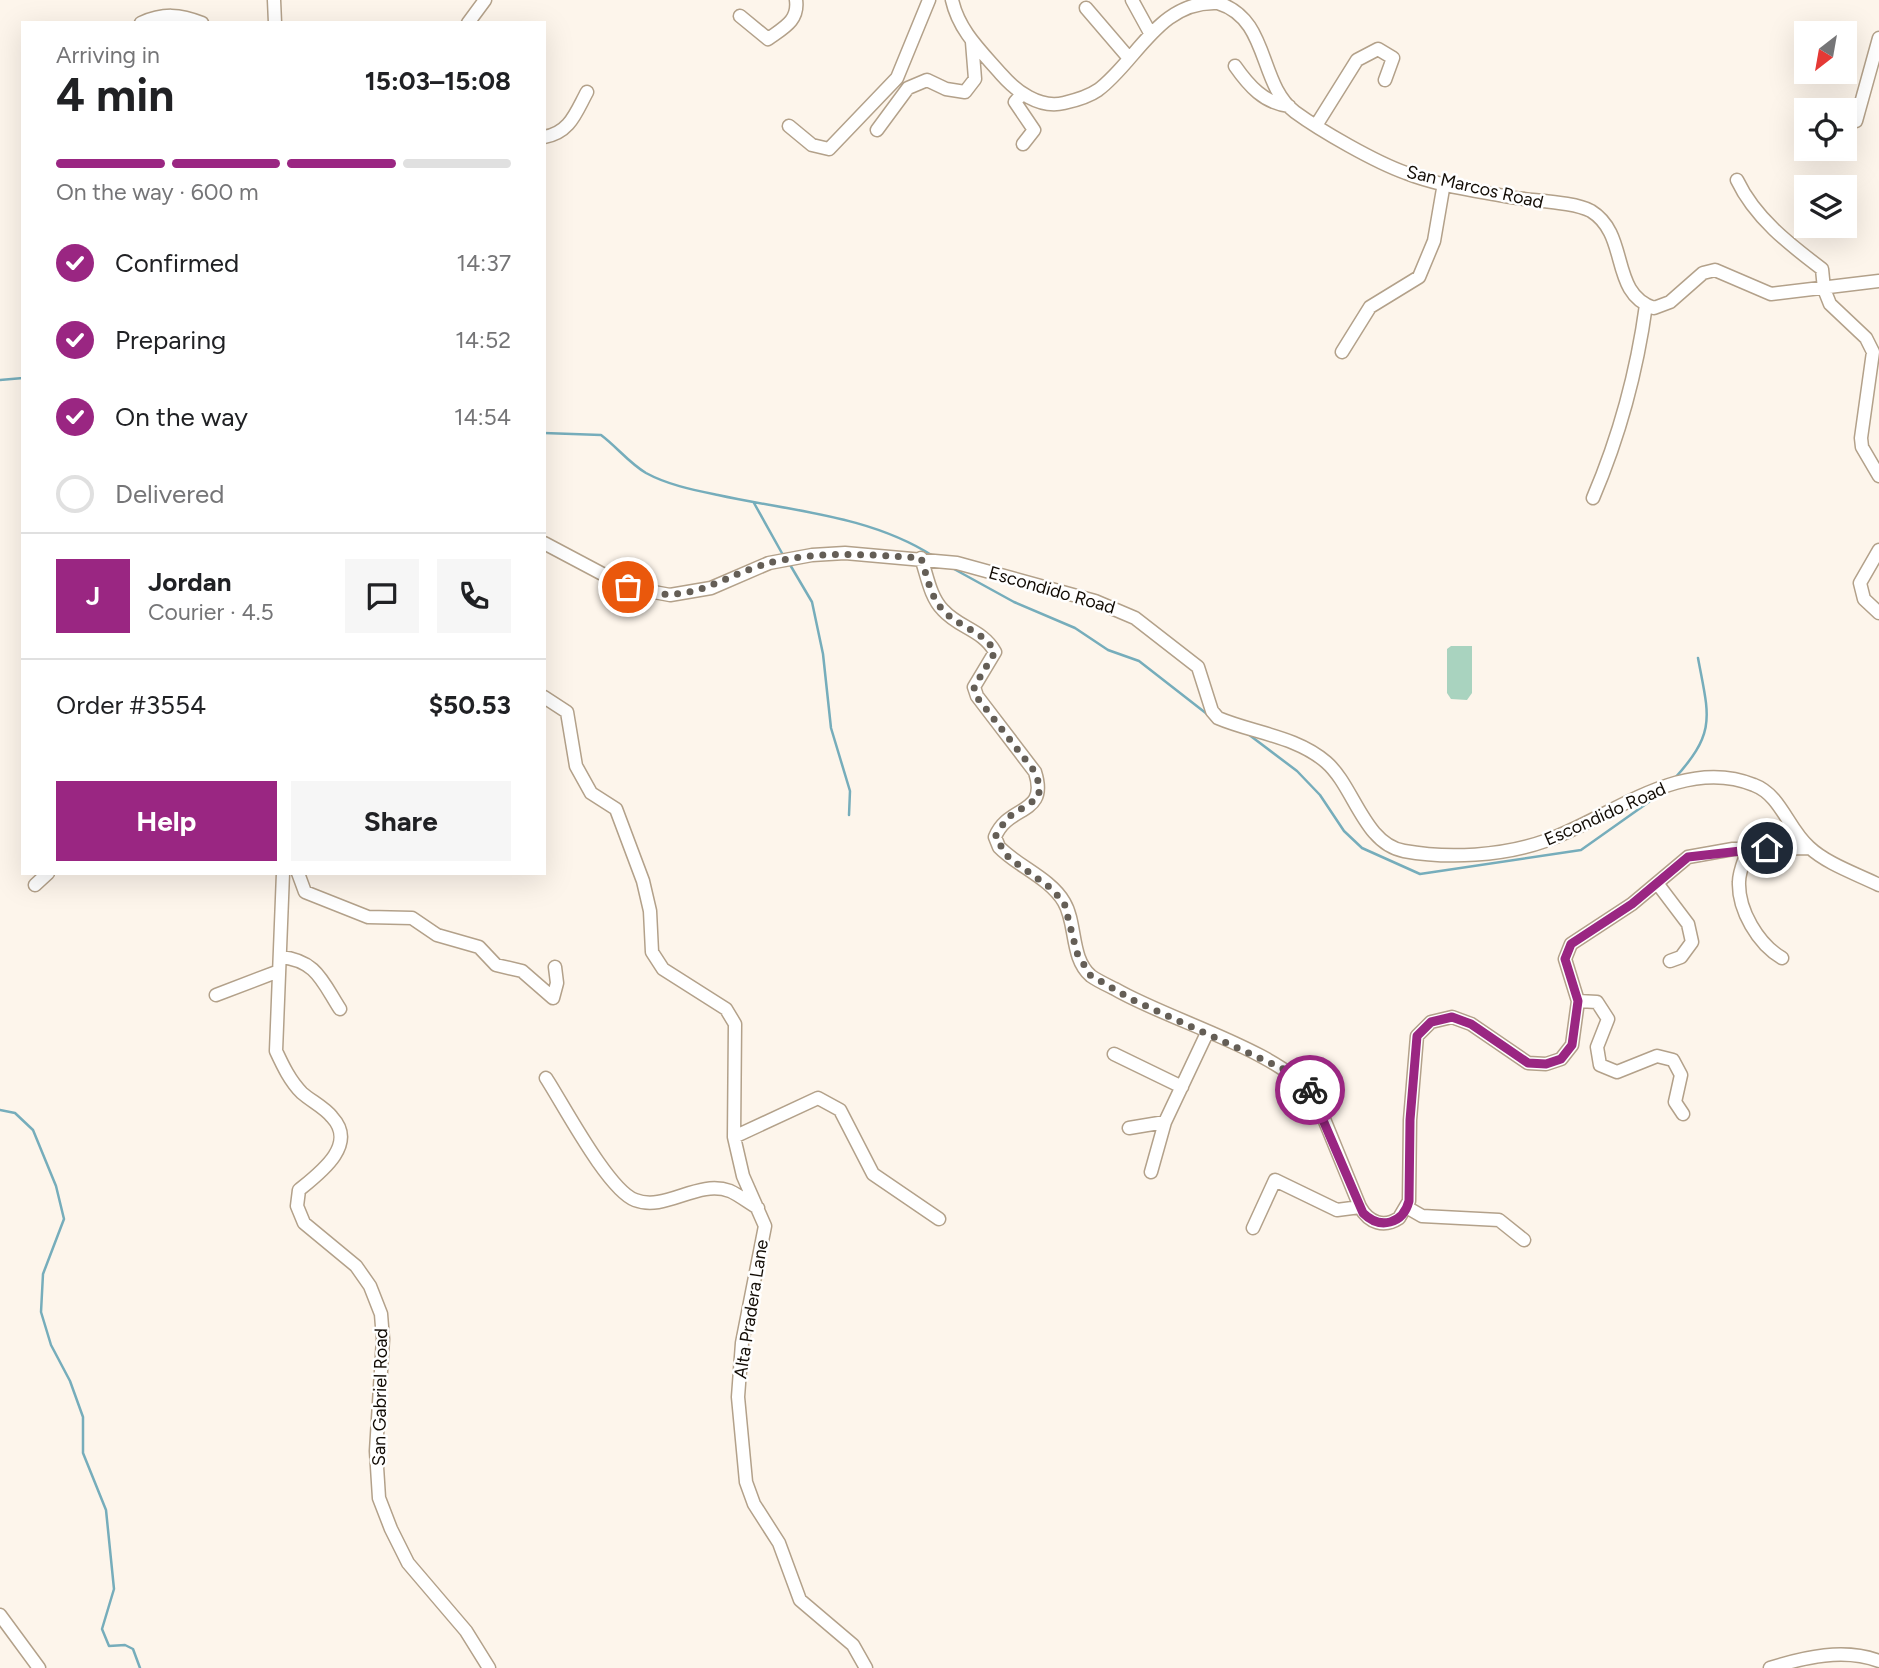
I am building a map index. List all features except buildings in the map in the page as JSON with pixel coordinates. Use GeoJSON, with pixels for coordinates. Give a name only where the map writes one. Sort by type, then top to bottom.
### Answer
{"type":"FeatureCollection","features":[{"type":"Feature","properties":{"kind":"street"},"geometry":{"type":"LineString","coordinates":[[275,0],[275,21]]}},
{"type":"Feature","properties":{"kind":"street"},"geometry":{"type":"LineString","coordinates":[[469,21],[485,0]]}},
{"type":"Feature","properties":{"kind":"street"},"geometry":{"type":"LineString","coordinates":[[740,16],[768,39],[791,22],[797,9],[796,0]]}},
{"type":"Feature","properties":{"kind":"street"},"geometry":{"type":"LineString","coordinates":[[789,125],[812,145],[829,149],[897,78],[929,0]]}},
{"type":"Feature","properties":{"kind":"street"},"geometry":{"type":"LineString","coordinates":[[952,0],[957,18],[972,41],[1022,94],[1041,103],[1059,105],[1080,100],[1100,89],[1158,20],[1187,2],[1213,2],[1233,10],[1250,25],[1289,106]]}},
{"type":"Feature","properties":{"kind":"street"},"geometry":{"type":"LineString","coordinates":[[1132,0],[1149,31]]}},
{"type":"Feature","properties":{"kind":"street"},"geometry":{"type":"LineString","coordinates":[[1086,8],[1128,57]]}},
{"type":"Feature","properties":{"kind":"street"},"geometry":{"type":"LineString","coordinates":[[146,21],[182,14],[198,21]]}},
{"type":"Feature","properties":{"kind":"street"},"geometry":{"type":"LineString","coordinates":[[1857,117],[1879,38]]}},
{"type":"Feature","properties":{"kind":"street"},"geometry":{"type":"LineString","coordinates":[[877,130],[908,89],[927,80],[946,89],[965,92],[975,79],[972,41]]}},
{"type":"Feature","properties":{"kind":"street"},"geometry":{"type":"LineString","coordinates":[[1317,124],[1357,60],[1378,49],[1393,58],[1385,80]]}},
{"type":"Feature","properties":{"kind":"street","name":"San Marcos Road"},"geometry":{"type":"LineString","coordinates":[[1235,66],[1249,85],[1274,104],[1289,106],[1406,173],[1519,199],[1575,205],[1592,212],[1609,230],[1631,294],[1646,305]]}},
{"type":"Feature","properties":{"kind":"street"},"geometry":{"type":"LineString","coordinates":[[546,137],[555,135],[570,125],[587,92]]}},
{"type":"Feature","properties":{"kind":"street"},"geometry":{"type":"LineString","coordinates":[[1022,94],[1015,102],[1034,130],[1023,144]]}},
{"type":"Feature","properties":{"kind":"street"},"geometry":{"type":"LineString","coordinates":[[1737,180],[1747,201],[1787,243],[1822,269],[1824,289],[1830,304],[1866,338],[1873,352],[1861,438],[1862,447],[1879,476]]}},
{"type":"Feature","properties":{"kind":"street"},"geometry":{"type":"LineString","coordinates":[[1342,352],[1370,307],[1419,277],[1434,241],[1444,183]]}},
{"type":"Feature","properties":{"kind":"street"},"geometry":{"type":"LineString","coordinates":[[1593,498],[1609,460],[1632,379],[1646,305],[1654,308],[1670,302],[1703,273],[1715,270],[1771,294],[1879,281]]}},
{"type":"Feature","properties":{"kind":"street","name":"Escondido Road"},"geometry":{"type":"LineString","coordinates":[[546,544],[628,587],[670,595],[711,588],[769,563],[812,555],[845,553],[957,563],[1095,601],[1136,618],[1198,667],[1215,715],[1280,738],[1324,760],[1341,778],[1378,837],[1396,849],[1449,854],[1513,850],[1548,841],[1611,809],[1681,780],[1726,779],[1752,783],[1765,790],[1810,848],[1879,885]]}},
{"type":"Feature","properties":{"kind":"street"},"geometry":{"type":"LineString","coordinates":[[1879,550],[1860,583],[1864,599],[1879,613]]}},
{"type":"Feature","properties":{"kind":"street"},"geometry":{"type":"LineString","coordinates":[[921,558],[933,596],[942,610],[983,636],[995,652],[974,687],[976,696],[1035,772],[1040,787],[1038,798],[1000,825],[995,837],[999,847],[1064,902],[1077,953],[1090,975],[1131,999],[1273,1063],[1303,1082],[1315,1097],[1360,1207],[1370,1220],[1385,1224],[1399,1219],[1408,1208],[1417,1036],[1431,1022],[1452,1017],[1471,1024],[1528,1063],[1546,1064],[1561,1059],[1572,1045],[1578,1001],[1565,959],[1571,944],[1632,904],[1688,857],[1748,849],[1810,848]]}},
{"type":"Feature","properties":{"kind":"street","name":"Alta Pradera Lane"},"geometry":{"type":"LineString","coordinates":[[546,698],[567,712],[576,766],[591,793],[616,809],[643,881],[650,911],[652,952],[663,969],[726,1009],[736,1024],[734,1137],[743,1176],[765,1226],[742,1343],[738,1396],[746,1482],[754,1504],[779,1543],[800,1600],[852,1645],[866,1668]]}},
{"type":"Feature","properties":{"kind":"street"},"geometry":{"type":"LineString","coordinates":[[1748,849],[1739,881],[1743,911],[1771,951],[1782,958]]}},
{"type":"Feature","properties":{"kind":"street"},"geometry":{"type":"LineString","coordinates":[[35,885],[46,875]]}},
{"type":"Feature","properties":{"kind":"street","name":"San Gabriel Road"},"geometry":{"type":"LineString","coordinates":[[283,875],[276,1051],[286,1073],[300,1091],[333,1117],[342,1133],[338,1152],[321,1172],[299,1190],[297,1206],[304,1223],[356,1266],[370,1286],[381,1314],[383,1339],[376,1451],[379,1498],[408,1563],[466,1631],[489,1668]]}},
{"type":"Feature","properties":{"kind":"street"},"geometry":{"type":"LineString","coordinates":[[299,875],[305,892],[368,917],[412,918],[437,935],[479,947],[496,964],[522,971],[553,998],[557,983],[555,967]]}},
{"type":"Feature","properties":{"kind":"street"},"geometry":{"type":"LineString","coordinates":[[1657,883],[1688,924],[1692,942],[1681,957],[1670,961]]}},
{"type":"Feature","properties":{"kind":"street"},"geometry":{"type":"LineString","coordinates":[[280,957],[300,959],[317,973],[340,1009]]}},
{"type":"Feature","properties":{"kind":"street"},"geometry":{"type":"LineString","coordinates":[[216,995],[279,971]]}},
{"type":"Feature","properties":{"kind":"street"},"geometry":{"type":"LineString","coordinates":[[1578,1001],[1597,1002],[1608,1020],[1597,1047],[1600,1065],[1617,1072],[1657,1056],[1673,1060],[1681,1075],[1675,1102],[1683,1114]]}},
{"type":"Feature","properties":{"kind":"street"},"geometry":{"type":"LineString","coordinates":[[1150,1172],[1166,1122],[1207,1033]]}},
{"type":"Feature","properties":{"kind":"street"},"geometry":{"type":"LineString","coordinates":[[1114,1054],[1182,1087]]}},
{"type":"Feature","properties":{"kind":"street"},"geometry":{"type":"LineString","coordinates":[[546,1078],[610,1180],[634,1200],[661,1202],[694,1189],[729,1190],[758,1209]]}},
{"type":"Feature","properties":{"kind":"street"},"geometry":{"type":"LineString","coordinates":[[734,1137],[818,1098],[840,1110],[873,1174],[939,1219]]}},
{"type":"Feature","properties":{"kind":"street"},"geometry":{"type":"LineString","coordinates":[[1129,1128],[1166,1122]]}},
{"type":"Feature","properties":{"kind":"street"},"geometry":{"type":"LineString","coordinates":[[1254,1228],[1275,1180],[1337,1210],[1360,1207]]}},
{"type":"Feature","properties":{"kind":"street"},"geometry":{"type":"LineString","coordinates":[[1408,1208],[1422,1216],[1499,1220],[1524,1240]]}},
{"type":"Feature","properties":{"kind":"street"},"geometry":{"type":"LineString","coordinates":[[0,1615],[39,1668]]}},
{"type":"Feature","properties":{"kind":"street"},"geometry":{"type":"LineString","coordinates":[[1770,1668],[1836,1653],[1866,1656],[1879,1661]]}},
{"type":"Feature","properties":{"kind":"green space"},"geometry":{"type":"Polygon","coordinates":[[[1451,646],[1472,646],[1472,693],[1467,700],[1451,699],[1447,693],[1447,649],[1451,646]]]}},
{"type":"Feature","properties":{"kind":"waterway"},"geometry":{"type":"LineString","coordinates":[[0,380],[21,378]]}},
{"type":"Feature","properties":{"kind":"waterway"},"geometry":{"type":"LineString","coordinates":[[546,433],[601,435],[640,469],[663,481],[745,501],[856,523],[883,531],[933,556]]}},
{"type":"Feature","properties":{"kind":"waterway"},"geometry":{"type":"LineString","coordinates":[[754,503],[783,555]]}},
{"type":"Feature","properties":{"kind":"waterway"},"geometry":{"type":"LineString","coordinates":[[789,563],[812,602],[823,654],[831,728],[850,791],[849,815]]}},
{"type":"Feature","properties":{"kind":"waterway"},"geometry":{"type":"LineString","coordinates":[[954,569],[1014,602],[1075,628],[1108,650],[1139,661],[1207,714]]}},
{"type":"Feature","properties":{"kind":"waterway"},"geometry":{"type":"LineString","coordinates":[[1674,779],[1697,749],[1706,723],[1707,710],[1698,658]]}},
{"type":"Feature","properties":{"kind":"waterway"},"geometry":{"type":"LineString","coordinates":[[1248,734],[1297,771],[1320,795],[1344,831],[1362,848],[1420,874],[1581,850],[1663,792]]}},
{"type":"Feature","properties":{"kind":"waterway"},"geometry":{"type":"LineString","coordinates":[[0,1110],[15,1113],[33,1130],[56,1186],[64,1219],[43,1274],[41,1312],[51,1345],[70,1381],[83,1417],[83,1453],[106,1510],[114,1589],[102,1629],[109,1646],[125,1645],[133,1649],[140,1668]]}},
{"type":"Feature","properties":{"kind":"way so far"},"geometry":{"type":"LineString","coordinates":[[628,587],[659,595],[691,593],[711,588],[769,563],[812,555],[845,553],[921,558],[933,596],[942,610],[983,636],[995,652],[974,687],[976,696],[1035,772],[1040,787],[1038,798],[1000,825],[995,837],[999,847],[1064,902],[1077,953],[1090,975],[1131,999],[1290,1072],[1310,1090]]}},
{"type":"Feature","properties":{"kind":"route"},"geometry":{"type":"LineString","coordinates":[[1310,1090],[1363,1213],[1378,1223],[1394,1222],[1404,1214],[1409,1201],[1410,1120],[1417,1036],[1431,1022],[1452,1017],[1471,1024],[1528,1063],[1546,1064],[1561,1059],[1572,1045],[1578,1001],[1565,959],[1571,944],[1632,904],[1688,857],[1733,849],[1767,848]]}}]}
